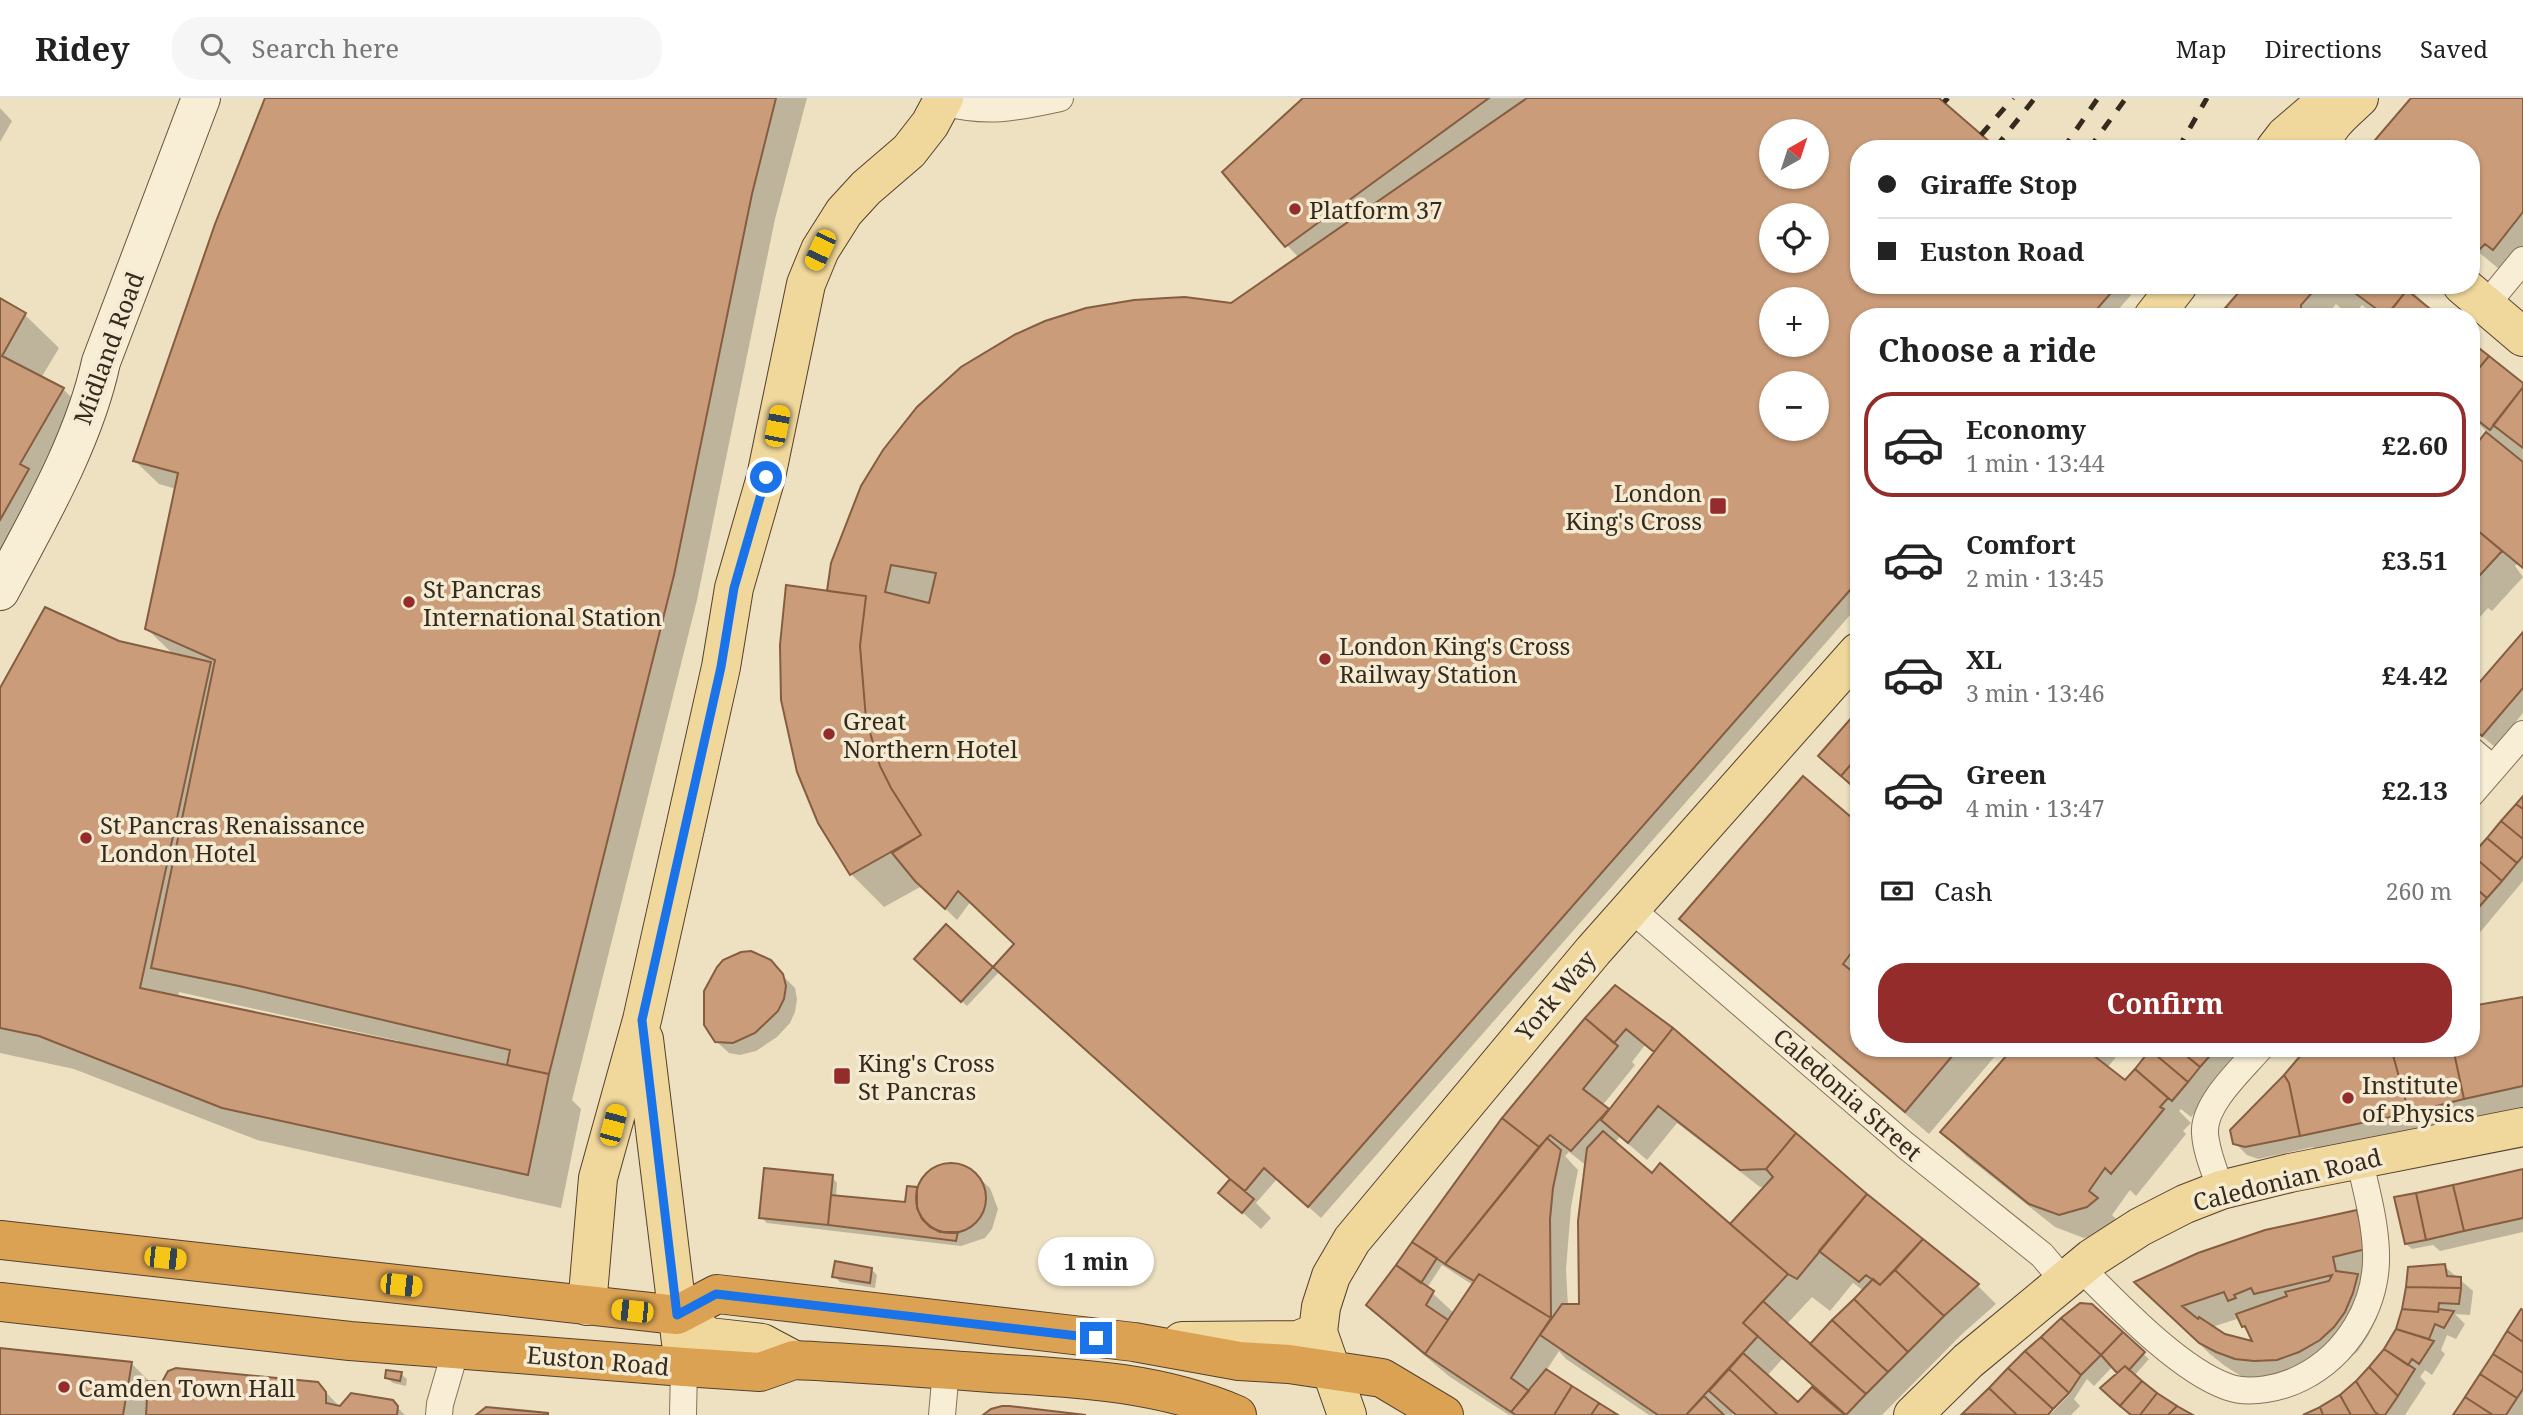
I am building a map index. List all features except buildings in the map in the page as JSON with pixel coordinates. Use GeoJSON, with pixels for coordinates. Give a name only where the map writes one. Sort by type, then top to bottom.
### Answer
{"type":"FeatureCollection","features":[{"type":"Feature","properties":{"kind":"highway"},"geometry":{"type":"LineString","coordinates":[[0,1240],[677,1315],[716,1294],[1134,1342],[1239,1361],[1332,1370],[1381,1378],[1444,1415]]}},
{"type":"Feature","properties":{"kind":"highway","name":"Euston Road"},"geometry":{"type":"LineString","coordinates":[[0,1302],[351,1341],[684,1367],[760,1372],[794,1360],[1102,1380],[1161,1390],[1192,1407],[1237,1415]]}},
{"type":"Feature","properties":{"kind":"main road"},"geometry":{"type":"LineString","coordinates":[[2282,140],[2348,98]]}},
{"type":"Feature","properties":{"kind":"main road"},"geometry":{"type":"LineString","coordinates":[[2324,140],[2348,98]]}},
{"type":"Feature","properties":{"kind":"main road"},"geometry":{"type":"LineString","coordinates":[[587,1306],[598,1178],[642,1020],[721,667],[734,588],[766,477],[806,284],[820,250],[844,212],[866,188],[909,151],[943,100]]}},
{"type":"Feature","properties":{"kind":"main road"},"geometry":{"type":"LineString","coordinates":[[2160,308],[2171,294]]}},
{"type":"Feature","properties":{"kind":"main road"},"geometry":{"type":"LineString","coordinates":[[2474,295],[2523,337]]}},
{"type":"Feature","properties":{"kind":"main road","name":"York Way"},"geometry":{"type":"LineString","coordinates":[[1318,1332],[1325,1292],[1335,1267],[1352,1240],[1630,908],[1850,661]]}},
{"type":"Feature","properties":{"kind":"main road"},"geometry":{"type":"LineString","coordinates":[[642,1020],[684,1367]]}},
{"type":"Feature","properties":{"kind":"main road","name":"Caledonian Road"},"geometry":{"type":"LineString","coordinates":[[1913,1415],[1968,1361],[2072,1274],[2140,1227],[2185,1204],[2221,1190],[2360,1158],[2523,1127]]}},
{"type":"Feature","properties":{"kind":"main road"},"geometry":{"type":"LineString","coordinates":[[677,1315],[709,1337],[762,1343],[794,1360]]}},
{"type":"Feature","properties":{"kind":"main road"},"geometry":{"type":"LineString","coordinates":[[1134,1342],[1298,1339],[1318,1332],[1347,1415]]}},
{"type":"Feature","properties":{"kind":"street","name":"Midland Road"},"geometry":{"type":"LineString","coordinates":[[0,591],[54,486],[94,394],[101,362],[201,98]]}},
{"type":"Feature","properties":{"kind":"street"},"geometry":{"type":"LineString","coordinates":[[943,100],[983,111],[1060,98]]}},
{"type":"Feature","properties":{"kind":"street"},"geometry":{"type":"LineString","coordinates":[[2480,291],[2523,260]]}},
{"type":"Feature","properties":{"kind":"street"},"geometry":{"type":"LineString","coordinates":[[2480,783],[2523,734]]}},
{"type":"Feature","properties":{"kind":"street"},"geometry":{"type":"LineString","coordinates":[[2480,758],[2492,768]]}},
{"type":"Feature","properties":{"kind":"street","name":"Caledonia Street"},"geometry":{"type":"LineString","coordinates":[[1630,908],[1905,1144],[2042,1255],[2072,1274],[2178,1358],[2213,1381],[2231,1388],[2253,1390],[2294,1381],[2316,1370],[2342,1348],[2363,1314],[2374,1278],[2376,1250],[2360,1158]]}},
{"type":"Feature","properties":{"kind":"street"},"geometry":{"type":"LineString","coordinates":[[2221,1190],[2206,1142],[2207,1116],[2222,1092],[2252,1057]]}},
{"type":"Feature","properties":{"kind":"street"},"geometry":{"type":"LineString","coordinates":[[439,1415],[456,1349]]}},
{"type":"Feature","properties":{"kind":"street"},"geometry":{"type":"LineString","coordinates":[[683,1415],[684,1367]]}},
{"type":"Feature","properties":{"kind":"street"},"geometry":{"type":"LineString","coordinates":[[942,1415],[946,1370]]}},
{"type":"Feature","properties":{"kind":"railway"},"geometry":{"type":"LineString","coordinates":[[1944,102],[1948,98]]}},
{"type":"Feature","properties":{"kind":"railway"},"geometry":{"type":"LineString","coordinates":[[1981,135],[2013,98]]}},
{"type":"Feature","properties":{"kind":"railway"},"geometry":{"type":"LineString","coordinates":[[2002,140],[2035,98]]}},
{"type":"Feature","properties":{"kind":"railway"},"geometry":{"type":"LineString","coordinates":[[2069,140],[2098,98]]}},
{"type":"Feature","properties":{"kind":"railway"},"geometry":{"type":"LineString","coordinates":[[2096,140],[2126,98]]}},
{"type":"Feature","properties":{"kind":"railway"},"geometry":{"type":"LineString","coordinates":[[2183,140],[2207,98]]}},
{"type":"Feature","properties":{"kind":"place","name":"Platform 37"},"geometry":{"type":"Point","coordinates":[1295,209]}},
{"type":"Feature","properties":{"kind":"place","name":"London King's Cross"},"geometry":{"type":"Point","coordinates":[1718,506]}},
{"type":"Feature","properties":{"kind":"place","name":"St Pancras International Station"},"geometry":{"type":"Point","coordinates":[409,602]}},
{"type":"Feature","properties":{"kind":"place","name":"London King's Cross Railway Station"},"geometry":{"type":"Point","coordinates":[1325,659]}},
{"type":"Feature","properties":{"kind":"place","name":"Great Northern Hotel"},"geometry":{"type":"Point","coordinates":[829,734]}},
{"type":"Feature","properties":{"kind":"place","name":"St Pancras Renaissance London Hotel"},"geometry":{"type":"Point","coordinates":[86,838]}},
{"type":"Feature","properties":{"kind":"place","name":"King's Cross St Pancras"},"geometry":{"type":"Point","coordinates":[842,1076]}},
{"type":"Feature","properties":{"kind":"place","name":"Institute of Physics"},"geometry":{"type":"Point","coordinates":[2348,1098]}},
{"type":"Feature","properties":{"kind":"place","name":"Camden Town Hall"},"geometry":{"type":"Point","coordinates":[64,1387]}},
{"type":"Feature","properties":{"kind":"route"},"geometry":{"type":"LineString","coordinates":[[766,477],[734,588],[721,667],[642,1020],[677,1315],[716,1294],[1096,1338]]}}]}
